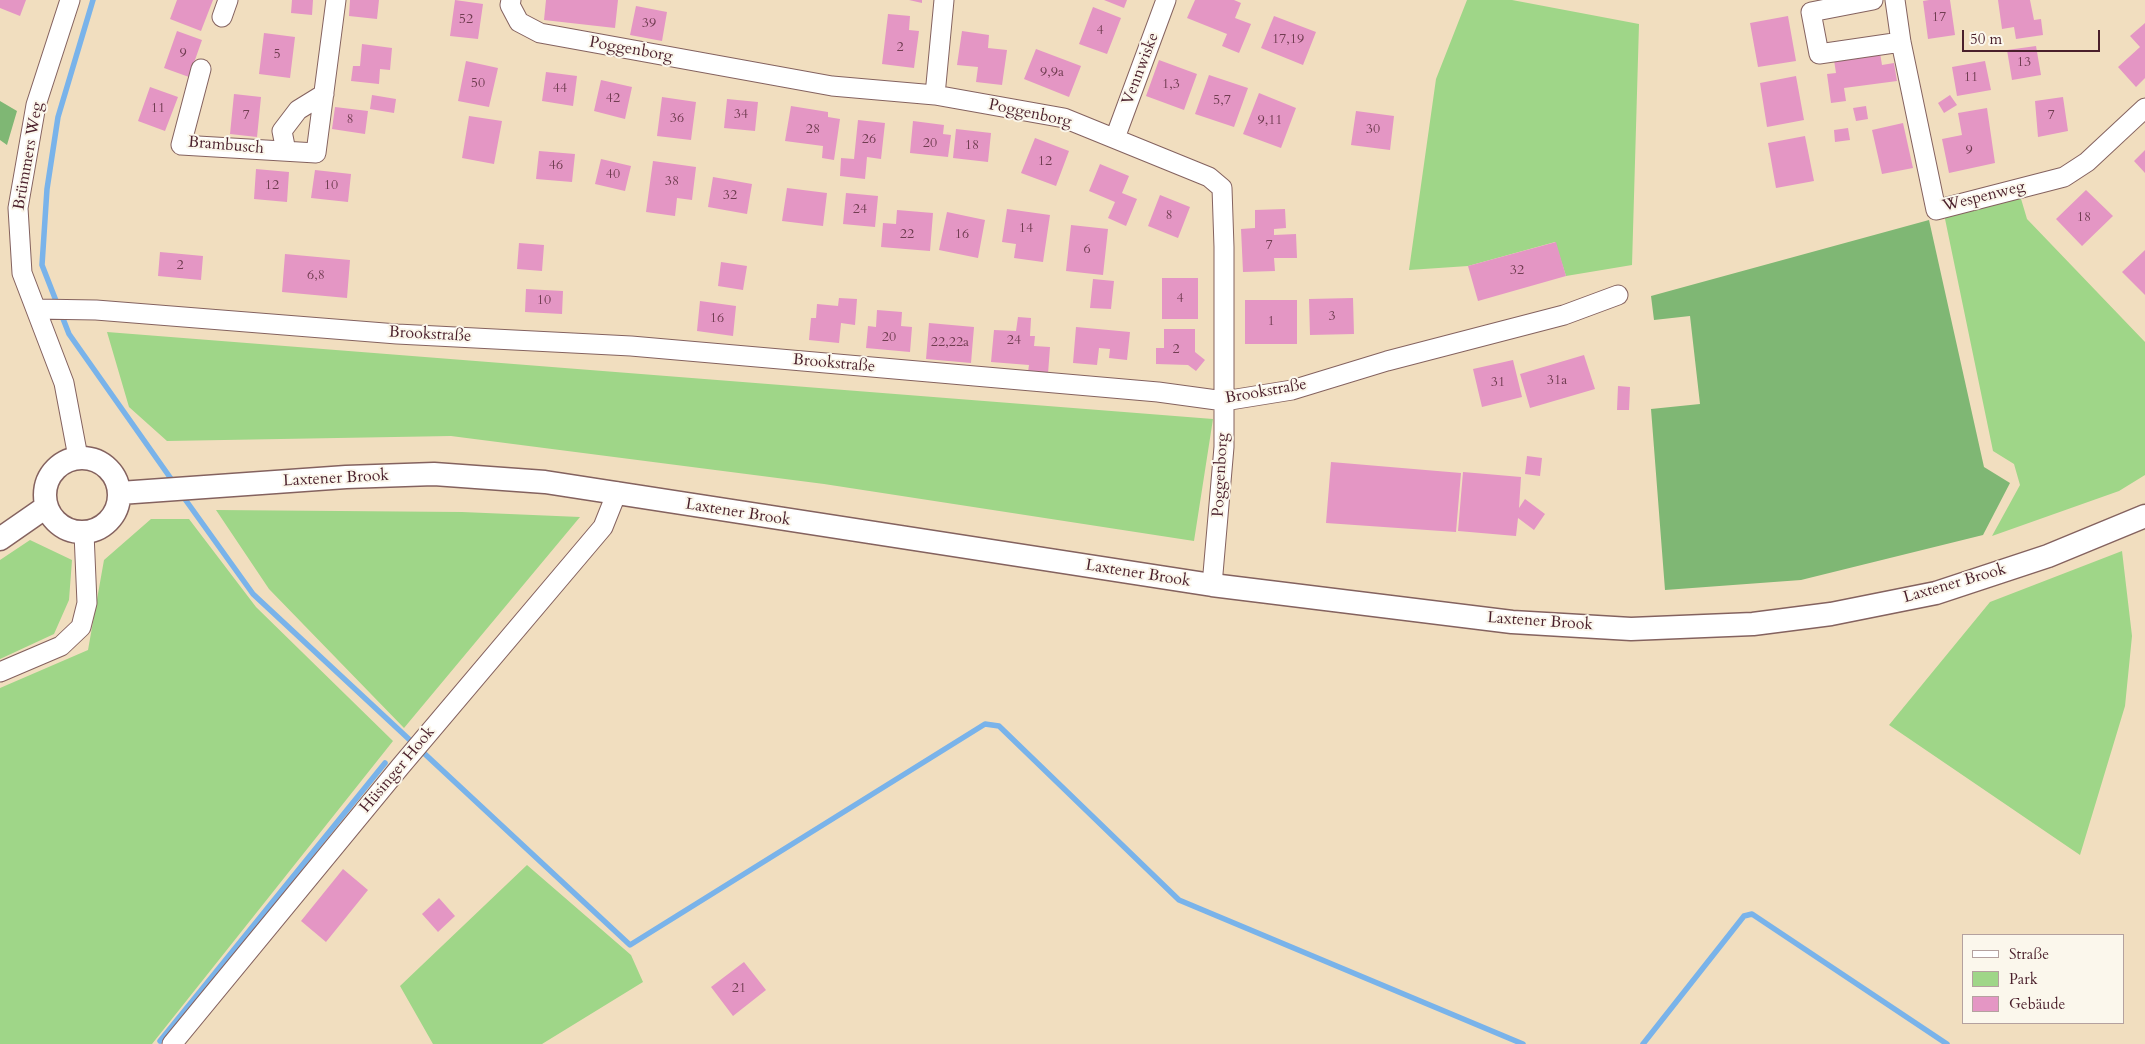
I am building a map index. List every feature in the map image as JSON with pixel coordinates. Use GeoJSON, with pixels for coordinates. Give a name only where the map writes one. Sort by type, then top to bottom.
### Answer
{"type":"FeatureCollection","features":[{"type":"Feature","properties":{"kind":"street","name":"Brümmers Weg"},"geometry":{"type":"LineString","coordinates":[[70,0],[36,106],[18,208],[22,273],[40,309],[64,383],[78,458]]}},
{"type":"Feature","properties":{"kind":"street","name":"Brambusch"},"geometry":{"type":"LineString","coordinates":[[201,69],[181,146],[316,153],[336,0]]}},
{"type":"Feature","properties":{"kind":"street","name":"Poggenborg"},"geometry":{"type":"LineString","coordinates":[[511,0],[510,5],[519,22],[540,33],[832,86],[935,95],[1064,118],[1209,177],[1222,188],[1224,402],[1224,447],[1212,585]]}},
{"type":"Feature","properties":{"kind":"street"},"geometry":{"type":"LineString","coordinates":[[935,95],[944,0]]}},
{"type":"Feature","properties":{"kind":"street","name":"Vennwiske"},"geometry":{"type":"LineString","coordinates":[[1114,138],[1166,0]]}},
{"type":"Feature","properties":{"kind":"street"},"geometry":{"type":"LineString","coordinates":[[1873,0],[1811,12],[1819,54],[1902,42]]}},
{"type":"Feature","properties":{"kind":"street","name":"Wespenweg"},"geometry":{"type":"LineString","coordinates":[[1895,0],[1936,210],[2064,177],[2087,162],[2145,108]]}},
{"type":"Feature","properties":{"kind":"street","name":"Brambusch"},"geometry":{"type":"LineString","coordinates":[[286,151],[282,131],[298,110],[324,94]]}},
{"type":"Feature","properties":{"kind":"street","name":"Brookstraße"},"geometry":{"type":"LineString","coordinates":[[40,309],[81,309],[397,334],[631,346],[1158,392],[1224,402],[1292,390],[1388,361],[1564,315],[1618,295]]}},
{"type":"Feature","properties":{"kind":"street"},"geometry":{"type":"LineString","coordinates":[[78,458],[98,461],[114,474],[120,494],[118,508],[110,520],[98,529],[84,533],[68,530],[54,521],[46,507],[45,490],[50,475],[62,463],[78,458]]}},
{"type":"Feature","properties":{"kind":"street","name":"Laxtener Brook"},"geometry":{"type":"LineString","coordinates":[[120,494],[346,477],[434,474],[545,482],[1212,585],[1512,622],[1630,629],[1754,624],[1831,614],[1936,593],[2048,556],[2145,516]]}},
{"type":"Feature","properties":{"kind":"street","name":"Hüsinger Hook"},"geometry":{"type":"LineString","coordinates":[[172,1044],[415,749],[604,527],[617,492]]}},
{"type":"Feature","properties":{"kind":"street"},"geometry":{"type":"LineString","coordinates":[[0,538],[46,507]]}},
{"type":"Feature","properties":{"kind":"street"},"geometry":{"type":"LineString","coordinates":[[0,672],[61,646],[80,627],[87,603],[84,533]]}},
{"type":"Feature","properties":{"kind":"green space"},"geometry":{"type":"Polygon","coordinates":[[[1467,0],[1512,0],[1639,24],[1632,265],[1566,276],[1555,242],[1468,266],[1409,270],[1436,79],[1467,0]]]}},
{"type":"Feature","properties":{"kind":"green space"},"geometry":{"type":"Polygon","coordinates":[[[0,101],[17,111],[7,145],[0,140],[0,101]]]}},
{"type":"Feature","properties":{"kind":"green space"},"geometry":{"type":"Polygon","coordinates":[[[2019,192],[2027,219],[2145,342],[2145,475],[2119,491],[1992,536],[2020,485],[2014,464],[1993,451],[1944,214],[2019,192]]]}},
{"type":"Feature","properties":{"kind":"green space"},"geometry":{"type":"Polygon","coordinates":[[[1929,220],[1984,467],[2010,483],[1983,535],[1801,580],[1665,590],[1651,409],[1700,404],[1690,316],[1654,320],[1651,296],[1929,220]]]}},
{"type":"Feature","properties":{"kind":"green space"},"geometry":{"type":"Polygon","coordinates":[[[107,332],[1213,419],[1194,541],[824,484],[451,436],[167,441],[129,407],[107,332]]]}},
{"type":"Feature","properties":{"kind":"green space"},"geometry":{"type":"Polygon","coordinates":[[[216,510],[462,512],[580,517],[404,728],[269,589],[216,510]]]}},
{"type":"Feature","properties":{"kind":"green space"},"geometry":{"type":"Polygon","coordinates":[[[151,519],[189,519],[256,607],[393,741],[152,1044],[0,1044],[0,688],[88,650],[104,560],[151,519]]]}},
{"type":"Feature","properties":{"kind":"green space"},"geometry":{"type":"Polygon","coordinates":[[[30,540],[72,560],[69,600],[54,634],[0,659],[0,560],[30,540]]]}},
{"type":"Feature","properties":{"kind":"green space"},"geometry":{"type":"Polygon","coordinates":[[[2122,551],[2132,636],[2125,706],[2080,855],[1889,725],[1990,602],[2122,551]]]}},
{"type":"Feature","properties":{"kind":"green space"},"geometry":{"type":"Polygon","coordinates":[[[527,865],[631,955],[643,982],[542,1044],[433,1044],[400,986],[527,865]]]}},
{"type":"Feature","properties":{"kind":"building"},"geometry":{"type":"Polygon","coordinates":[[[0,0],[26,0],[20,16],[0,8],[0,0]]]}},
{"type":"Feature","properties":{"kind":"building"},"geometry":{"type":"Polygon","coordinates":[[[177,0],[213,0],[201,31],[170,19],[177,0]]]}},
{"type":"Feature","properties":{"kind":"building"},"geometry":{"type":"Polygon","coordinates":[[[292,0],[313,0],[312,15],[291,13],[292,0]]]}},
{"type":"Feature","properties":{"kind":"building"},"geometry":{"type":"Polygon","coordinates":[[[350,0],[379,0],[377,19],[349,16],[350,0]]]}},
{"type":"Feature","properties":{"kind":"building"},"geometry":{"type":"Polygon","coordinates":[[[455,0],[483,4],[478,39],[450,36],[455,0]]]}},
{"type":"Feature","properties":{"kind":"building"},"geometry":{"type":"Polygon","coordinates":[[[546,0],[618,0],[615,28],[544,20],[546,0]]]}},
{"type":"Feature","properties":{"kind":"building"},"geometry":{"type":"Polygon","coordinates":[[[909,0],[922,0],[922,3],[909,0]]]}},
{"type":"Feature","properties":{"kind":"building"},"geometry":{"type":"Polygon","coordinates":[[[1104,0],[1127,0],[1124,8],[1104,0]]]}},
{"type":"Feature","properties":{"kind":"building"},"geometry":{"type":"Polygon","coordinates":[[[1195,0],[1234,0],[1241,3],[1235,18],[1251,24],[1239,53],[1222,46],[1227,34],[1187,18],[1195,0]]]}},
{"type":"Feature","properties":{"kind":"building"},"geometry":{"type":"Polygon","coordinates":[[[1950,0],[1955,35],[1928,39],[1923,1],[1950,0]]]}},
{"type":"Feature","properties":{"kind":"building"},"geometry":{"type":"Polygon","coordinates":[[[1998,0],[2030,0],[2034,20],[2041,19],[2043,35],[2016,39],[2014,27],[2002,29],[1998,0]]]}},
{"type":"Feature","properties":{"kind":"building"},"geometry":{"type":"Polygon","coordinates":[[[636,6],[667,12],[662,41],[630,35],[636,6]]]}},
{"type":"Feature","properties":{"kind":"building"},"geometry":{"type":"Polygon","coordinates":[[[1093,7],[1121,18],[1107,54],[1079,44],[1093,7]]]}},
{"type":"Feature","properties":{"kind":"building"},"geometry":{"type":"Polygon","coordinates":[[[888,14],[910,16],[909,30],[919,31],[914,68],[882,64],[888,14]]]}},
{"type":"Feature","properties":{"kind":"building"},"geometry":{"type":"Polygon","coordinates":[[[1274,16],[1316,32],[1303,65],[1261,48],[1274,16]]]}},
{"type":"Feature","properties":{"kind":"building"},"geometry":{"type":"Polygon","coordinates":[[[1788,16],[1796,61],[1758,67],[1750,23],[1788,16]]]}},
{"type":"Feature","properties":{"kind":"building"},"geometry":{"type":"Polygon","coordinates":[[[2145,23],[2145,78],[2136,87],[2118,67],[2140,47],[2130,36],[2145,23]]]}},
{"type":"Feature","properties":{"kind":"building"},"geometry":{"type":"Polygon","coordinates":[[[177,31],[202,40],[189,77],[164,68],[177,31]]]}},
{"type":"Feature","properties":{"kind":"building"},"geometry":{"type":"Polygon","coordinates":[[[962,31],[989,35],[988,48],[1007,50],[1002,85],[976,82],[978,67],[957,65],[962,31]]]}},
{"type":"Feature","properties":{"kind":"building"},"geometry":{"type":"Polygon","coordinates":[[[264,33],[295,37],[290,78],[259,74],[264,33]]]}},
{"type":"Feature","properties":{"kind":"building"},"geometry":{"type":"Polygon","coordinates":[[[362,44],[392,48],[390,70],[380,69],[379,84],[351,81],[353,66],[360,66],[362,44]]]}},
{"type":"Feature","properties":{"kind":"building"},"geometry":{"type":"Polygon","coordinates":[[[2036,46],[2041,75],[2012,80],[2007,50],[2036,46]]]}},
{"type":"Feature","properties":{"kind":"building"},"geometry":{"type":"Polygon","coordinates":[[[1036,49],[1081,66],[1069,97],[1024,79],[1036,49]]]}},
{"type":"Feature","properties":{"kind":"building"},"geometry":{"type":"Polygon","coordinates":[[[1880,53],[1882,65],[1894,63],[1897,81],[1844,88],[1846,101],[1831,103],[1827,74],[1836,73],[1834,60],[1880,53]]]}},
{"type":"Feature","properties":{"kind":"building"},"geometry":{"type":"Polygon","coordinates":[[[1159,60],[1197,74],[1184,110],[1146,96],[1159,60]]]}},
{"type":"Feature","properties":{"kind":"building"},"geometry":{"type":"Polygon","coordinates":[[[466,61],[498,68],[489,107],[458,101],[466,61]]]}},
{"type":"Feature","properties":{"kind":"building"},"geometry":{"type":"Polygon","coordinates":[[[1985,61],[1991,90],[1957,96],[1952,67],[1985,61]]]}},
{"type":"Feature","properties":{"kind":"building"},"geometry":{"type":"Polygon","coordinates":[[[546,72],[577,76],[573,106],[542,101],[546,72]]]}},
{"type":"Feature","properties":{"kind":"building"},"geometry":{"type":"Polygon","coordinates":[[[1209,75],[1248,88],[1234,127],[1195,114],[1209,75]]]}},
{"type":"Feature","properties":{"kind":"building"},"geometry":{"type":"Polygon","coordinates":[[[1796,76],[1804,120],[1767,127],[1760,83],[1796,76]]]}},
{"type":"Feature","properties":{"kind":"building"},"geometry":{"type":"Polygon","coordinates":[[[601,80],[632,87],[625,119],[594,111],[601,80]]]}},
{"type":"Feature","properties":{"kind":"building"},"geometry":{"type":"Polygon","coordinates":[[[150,87],[178,97],[165,131],[138,121],[150,87]]]}},
{"type":"Feature","properties":{"kind":"building"},"geometry":{"type":"Polygon","coordinates":[[[1259,93],[1296,108],[1281,148],[1243,134],[1259,93]]]}},
{"type":"Feature","properties":{"kind":"building"},"geometry":{"type":"Polygon","coordinates":[[[234,94],[261,97],[257,137],[230,134],[234,94]]]}},
{"type":"Feature","properties":{"kind":"building"},"geometry":{"type":"Polygon","coordinates":[[[372,95],[396,99],[394,113],[370,109],[372,95]]]}},
{"type":"Feature","properties":{"kind":"building"},"geometry":{"type":"Polygon","coordinates":[[[1950,95],[1957,105],[1944,113],[1938,103],[1950,95]]]}},
{"type":"Feature","properties":{"kind":"building"},"geometry":{"type":"Polygon","coordinates":[[[662,97],[696,102],[691,140],[657,136],[662,97]]]}},
{"type":"Feature","properties":{"kind":"building"},"geometry":{"type":"Polygon","coordinates":[[[2063,97],[2068,131],[2038,137],[2035,101],[2063,97]]]}},
{"type":"Feature","properties":{"kind":"building"},"geometry":{"type":"Polygon","coordinates":[[[727,99],[758,102],[755,131],[724,128],[727,99]]]}},
{"type":"Feature","properties":{"kind":"building"},"geometry":{"type":"Polygon","coordinates":[[[791,106],[828,112],[828,117],[840,119],[834,160],[822,158],[823,146],[785,141],[791,106]]]}},
{"type":"Feature","properties":{"kind":"building"},"geometry":{"type":"Polygon","coordinates":[[[1866,106],[1868,119],[1856,121],[1853,108],[1866,106]]]}},
{"type":"Feature","properties":{"kind":"building"},"geometry":{"type":"Polygon","coordinates":[[[335,107],[368,111],[365,134],[332,129],[335,107]]]}},
{"type":"Feature","properties":{"kind":"building"},"geometry":{"type":"Polygon","coordinates":[[[1987,108],[1995,163],[1949,173],[1942,139],[1962,135],[1958,113],[1987,108]]]}},
{"type":"Feature","properties":{"kind":"building"},"geometry":{"type":"Polygon","coordinates":[[[1356,111],[1394,116],[1390,150],[1351,145],[1356,111]]]}},
{"type":"Feature","properties":{"kind":"building"},"geometry":{"type":"Polygon","coordinates":[[[469,116],[502,121],[494,164],[462,158],[469,116]]]}},
{"type":"Feature","properties":{"kind":"building"},"geometry":{"type":"Polygon","coordinates":[[[858,120],[885,123],[881,159],[867,157],[865,179],[840,176],[841,158],[854,159],[858,120]]]}},
{"type":"Feature","properties":{"kind":"building"},"geometry":{"type":"Polygon","coordinates":[[[913,121],[944,125],[943,134],[951,135],[948,157],[910,153],[913,121]]]}},
{"type":"Feature","properties":{"kind":"building"},"geometry":{"type":"Polygon","coordinates":[[[1903,123],[1913,168],[1882,174],[1872,130],[1903,123]]]}},
{"type":"Feature","properties":{"kind":"building"},"geometry":{"type":"Polygon","coordinates":[[[1848,128],[1850,140],[1835,142],[1834,130],[1848,128]]]}},
{"type":"Feature","properties":{"kind":"building"},"geometry":{"type":"Polygon","coordinates":[[[956,129],[991,133],[988,162],[953,158],[956,129]]]}},
{"type":"Feature","properties":{"kind":"building"},"geometry":{"type":"Polygon","coordinates":[[[1805,136],[1814,181],[1776,188],[1768,143],[1805,136]]]}},
{"type":"Feature","properties":{"kind":"building"},"geometry":{"type":"Polygon","coordinates":[[[1035,138],[1069,151],[1056,186],[1021,173],[1035,138]]]}},
{"type":"Feature","properties":{"kind":"building"},"geometry":{"type":"Polygon","coordinates":[[[2145,150],[2145,173],[2134,161],[2145,150]]]}},
{"type":"Feature","properties":{"kind":"building"},"geometry":{"type":"Polygon","coordinates":[[[539,151],[575,154],[572,182],[536,179],[539,151]]]}},
{"type":"Feature","properties":{"kind":"building"},"geometry":{"type":"Polygon","coordinates":[[[601,159],[631,166],[625,191],[595,184],[601,159]]]}},
{"type":"Feature","properties":{"kind":"building"},"geometry":{"type":"Polygon","coordinates":[[[653,161],[696,167],[692,200],[677,198],[675,216],[646,212],[653,161]]]}},
{"type":"Feature","properties":{"kind":"building"},"geometry":{"type":"Polygon","coordinates":[[[1100,164],[1129,176],[1122,193],[1137,199],[1126,226],[1108,218],[1115,202],[1089,191],[1100,164]]]}},
{"type":"Feature","properties":{"kind":"building"},"geometry":{"type":"Polygon","coordinates":[[[256,169],[289,172],[287,202],[254,199],[256,169]]]}},
{"type":"Feature","properties":{"kind":"building"},"geometry":{"type":"Polygon","coordinates":[[[315,170],[351,174],[348,202],[311,198],[315,170]]]}},
{"type":"Feature","properties":{"kind":"building"},"geometry":{"type":"Polygon","coordinates":[[[713,177],[752,184],[747,214],[708,207],[713,177]]]}},
{"type":"Feature","properties":{"kind":"building"},"geometry":{"type":"Polygon","coordinates":[[[787,188],[827,193],[823,226],[782,221],[787,188]]]}},
{"type":"Feature","properties":{"kind":"building"},"geometry":{"type":"Polygon","coordinates":[[[2086,190],[2113,216],[2082,246],[2056,219],[2086,190]]]}},
{"type":"Feature","properties":{"kind":"building"},"geometry":{"type":"Polygon","coordinates":[[[846,193],[878,196],[875,227],[843,224],[846,193]]]}},
{"type":"Feature","properties":{"kind":"building"},"geometry":{"type":"Polygon","coordinates":[[[1160,195],[1190,207],[1178,238],[1148,226],[1160,195]]]}},
{"type":"Feature","properties":{"kind":"building"},"geometry":{"type":"Polygon","coordinates":[[[1007,209],[1050,215],[1043,262],[1014,258],[1016,244],[1002,242],[1007,209]]]}},
{"type":"Feature","properties":{"kind":"building"},"geometry":{"type":"Polygon","coordinates":[[[1285,209],[1286,228],[1274,229],[1274,235],[1296,234],[1297,258],[1274,258],[1275,271],[1243,272],[1241,229],[1255,228],[1255,210],[1285,209]]]}},
{"type":"Feature","properties":{"kind":"building"},"geometry":{"type":"Polygon","coordinates":[[[897,210],[933,213],[930,251],[881,247],[883,223],[896,224],[897,210]]]}},
{"type":"Feature","properties":{"kind":"building"},"geometry":{"type":"Polygon","coordinates":[[[947,212],[985,220],[978,258],[939,250],[947,212]]]}},
{"type":"Feature","properties":{"kind":"building"},"geometry":{"type":"Polygon","coordinates":[[[1071,225],[1108,229],[1103,275],[1066,271],[1071,225]]]}},
{"type":"Feature","properties":{"kind":"building"},"geometry":{"type":"Polygon","coordinates":[[[1556,242],[1566,276],[1478,301],[1468,266],[1556,242]]]}},
{"type":"Feature","properties":{"kind":"building"},"geometry":{"type":"Polygon","coordinates":[[[519,243],[544,245],[542,271],[517,269],[519,243]]]}},
{"type":"Feature","properties":{"kind":"building"},"geometry":{"type":"Polygon","coordinates":[[[2145,250],[2145,295],[2122,272],[2145,250]]]}},
{"type":"Feature","properties":{"kind":"building"},"geometry":{"type":"Polygon","coordinates":[[[160,252],[203,256],[201,280],[158,276],[160,252]]]}},
{"type":"Feature","properties":{"kind":"building"},"geometry":{"type":"Polygon","coordinates":[[[285,254],[350,260],[347,298],[282,292],[285,254]]]}},
{"type":"Feature","properties":{"kind":"building"},"geometry":{"type":"Polygon","coordinates":[[[721,262],[747,266],[743,290],[718,286],[721,262]]]}},
{"type":"Feature","properties":{"kind":"building"},"geometry":{"type":"Polygon","coordinates":[[[1162,278],[1198,278],[1198,319],[1162,319],[1162,278]]]}},
{"type":"Feature","properties":{"kind":"building"},"geometry":{"type":"Polygon","coordinates":[[[1093,279],[1114,281],[1111,309],[1090,308],[1093,279]]]}},
{"type":"Feature","properties":{"kind":"building"},"geometry":{"type":"Polygon","coordinates":[[[526,289],[563,291],[562,314],[525,312],[526,289]]]}},
{"type":"Feature","properties":{"kind":"building"},"geometry":{"type":"Polygon","coordinates":[[[839,298],[857,299],[855,325],[841,323],[839,343],[809,340],[811,318],[816,318],[817,304],[838,306],[839,298]]]}},
{"type":"Feature","properties":{"kind":"building"},"geometry":{"type":"Polygon","coordinates":[[[1353,298],[1354,334],[1310,335],[1309,299],[1353,298]]]}},
{"type":"Feature","properties":{"kind":"building"},"geometry":{"type":"Polygon","coordinates":[[[1245,300],[1297,300],[1297,344],[1245,344],[1245,300]]]}},
{"type":"Feature","properties":{"kind":"building"},"geometry":{"type":"Polygon","coordinates":[[[700,301],[736,306],[733,336],[697,331],[700,301]]]}},
{"type":"Feature","properties":{"kind":"building"},"geometry":{"type":"Polygon","coordinates":[[[877,310],[902,312],[901,326],[912,327],[910,352],[866,348],[868,326],[876,327],[877,310]]]}},
{"type":"Feature","properties":{"kind":"building"},"geometry":{"type":"Polygon","coordinates":[[[1018,317],[1031,318],[1030,336],[1035,336],[1034,346],[1050,347],[1048,374],[1028,372],[1029,365],[991,362],[994,330],[1016,331],[1018,317]]]}},
{"type":"Feature","properties":{"kind":"building"},"geometry":{"type":"Polygon","coordinates":[[[929,323],[974,327],[971,363],[926,359],[929,323]]]}},
{"type":"Feature","properties":{"kind":"building"},"geometry":{"type":"Polygon","coordinates":[[[1076,327],[1130,332],[1127,360],[1109,358],[1110,349],[1099,348],[1097,365],[1073,363],[1076,327]]]}},
{"type":"Feature","properties":{"kind":"building"},"geometry":{"type":"Polygon","coordinates":[[[1164,329],[1195,329],[1195,352],[1205,360],[1196,371],[1188,365],[1156,364],[1156,348],[1164,348],[1164,329]]]}},
{"type":"Feature","properties":{"kind":"building"},"geometry":{"type":"Polygon","coordinates":[[[1584,355],[1595,389],[1530,408],[1520,374],[1584,355]]]}},
{"type":"Feature","properties":{"kind":"building"},"geometry":{"type":"Polygon","coordinates":[[[1513,360],[1522,397],[1482,407],[1473,369],[1513,360]]]}},
{"type":"Feature","properties":{"kind":"building"},"geometry":{"type":"Polygon","coordinates":[[[1618,386],[1630,387],[1629,410],[1617,410],[1618,386]]]}},
{"type":"Feature","properties":{"kind":"building"},"geometry":{"type":"Polygon","coordinates":[[[1527,456],[1542,458],[1540,476],[1525,474],[1527,456]]]}},
{"type":"Feature","properties":{"kind":"building"},"geometry":{"type":"Polygon","coordinates":[[[1331,462],[1461,473],[1456,532],[1326,523],[1331,462]]]}},
{"type":"Feature","properties":{"kind":"building"},"geometry":{"type":"Polygon","coordinates":[[[1463,472],[1521,477],[1519,508],[1525,499],[1545,514],[1534,530],[1518,518],[1516,536],[1458,531],[1463,472]]]}},
{"type":"Feature","properties":{"kind":"building"},"geometry":{"type":"Polygon","coordinates":[[[343,869],[368,890],[326,942],[301,921],[343,869]]]}},
{"type":"Feature","properties":{"kind":"building"},"geometry":{"type":"Polygon","coordinates":[[[439,898],[455,916],[438,932],[422,914],[439,898]]]}},
{"type":"Feature","properties":{"kind":"building"},"geometry":{"type":"Polygon","coordinates":[[[744,962],[766,990],[733,1016],[711,987],[744,962]]]}},
{"type":"Feature","properties":{"kind":"waterway"},"geometry":{"type":"LineString","coordinates":[[93,0],[58,117],[47,189],[42,265],[69,334],[174,483]]}},
{"type":"Feature","properties":{"kind":"waterway"},"geometry":{"type":"LineString","coordinates":[[182,495],[253,594],[630,945],[985,724],[999,726],[1179,900],[1523,1044]]}},
{"type":"Feature","properties":{"kind":"waterway"},"geometry":{"type":"LineString","coordinates":[[160,1041],[385,763]]}},
{"type":"Feature","properties":{"kind":"waterway"},"geometry":{"type":"LineString","coordinates":[[1643,1044],[1744,916],[1752,914],[1947,1044]]}}]}
